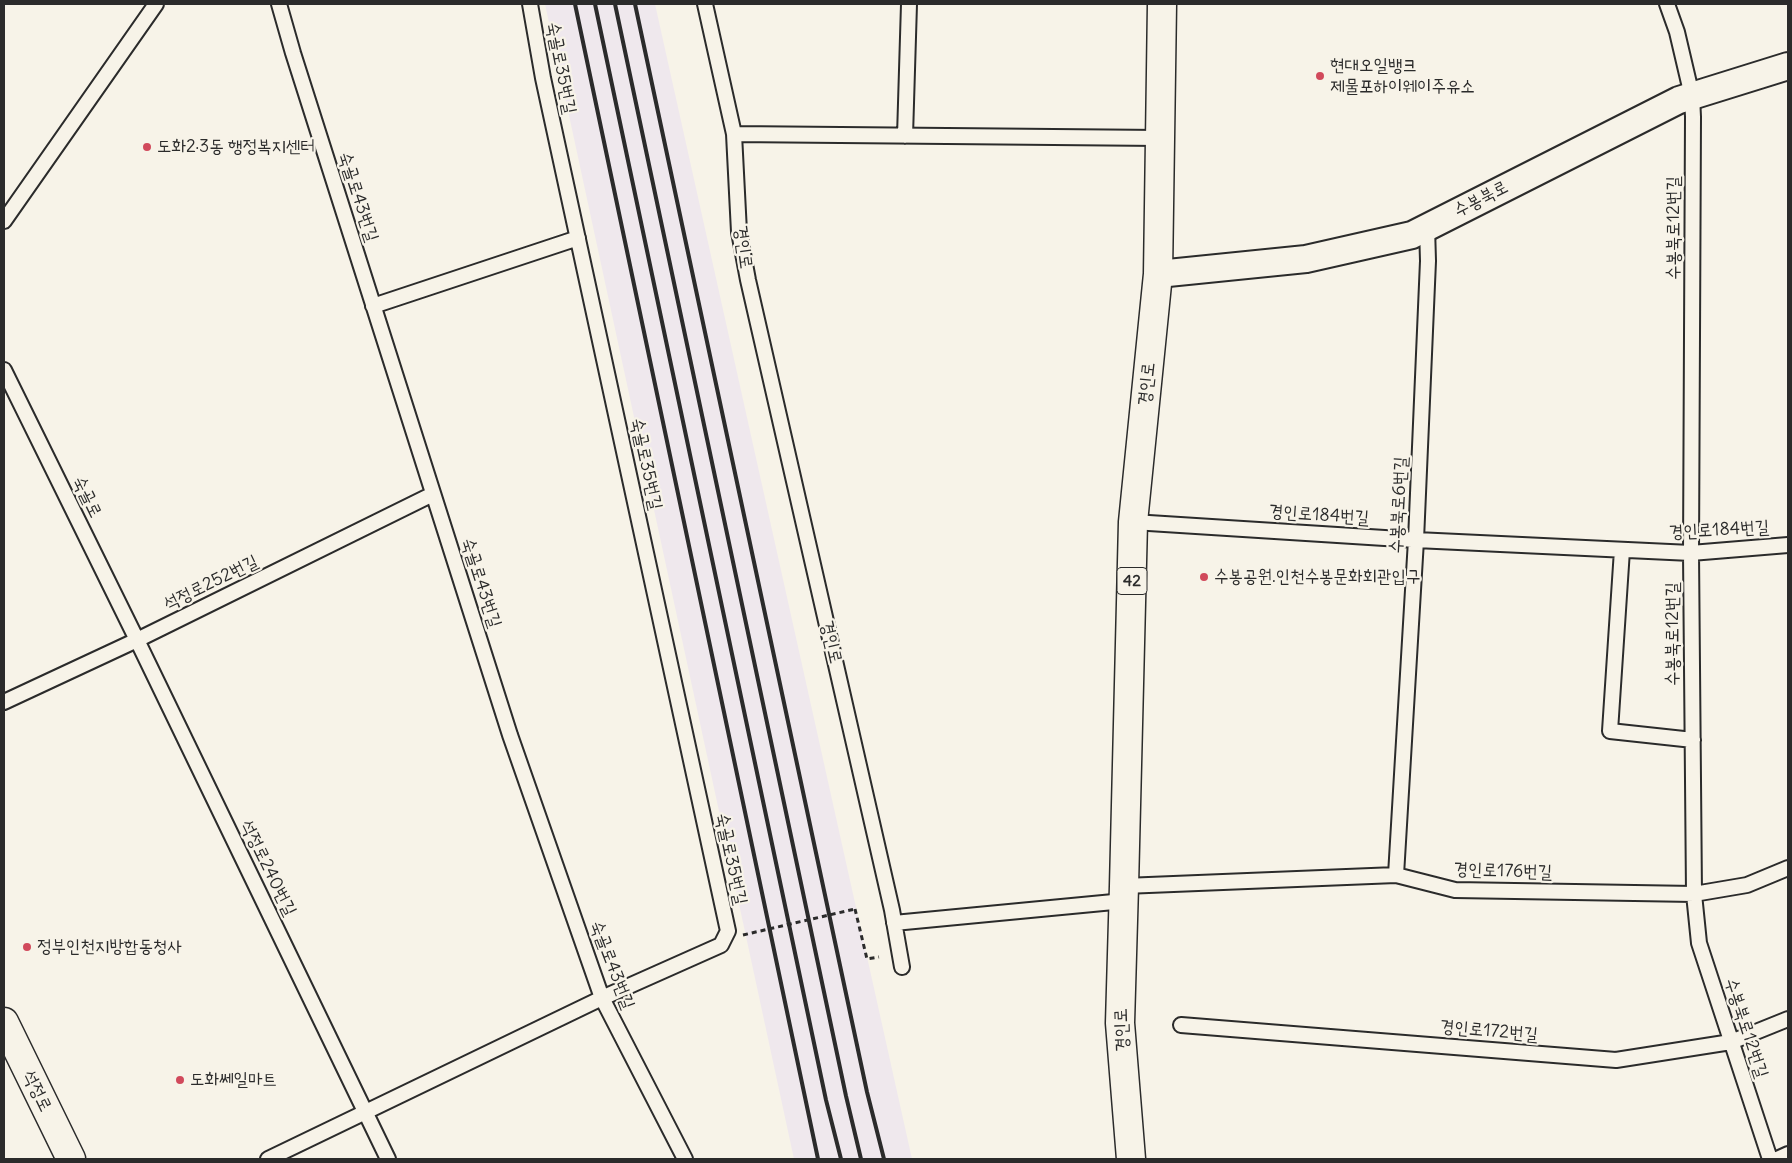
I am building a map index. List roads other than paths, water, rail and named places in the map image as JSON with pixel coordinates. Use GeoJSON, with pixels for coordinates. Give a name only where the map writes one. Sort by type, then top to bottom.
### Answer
{"type":"FeatureCollection","features":[{"type":"Feature","properties":{"kind":"main road","name":"경인로"},"geometry":{"type":"LineString","coordinates":[[1132,1159],[1120,1023],[1134,522],[1158,274],[1162,4]]}},
{"type":"Feature","properties":{"kind":"main road","name":"석정로"},"geometry":{"type":"LineString","coordinates":[[4,1022],[71,1159]]}},
{"type":"Feature","properties":{"kind":"street","name":"수봉북로"},"geometry":{"type":"LineString","coordinates":[[1158,274],[1306,259],[1412,234],[1679,100],[1788,66]]}},
{"type":"Feature","properties":{"kind":"lane"},"geometry":{"type":"LineString","coordinates":[[4,221],[156,4]]}},
{"type":"Feature","properties":{"kind":"lane","name":"숙골로43번길"},"geometry":{"type":"LineString","coordinates":[[279,4],[510,736],[602,998],[685,1159]]}},
{"type":"Feature","properties":{"kind":"lane","name":"숙골로35번길"},"geometry":{"type":"LineString","coordinates":[[530,4],[543,78],[728,931],[720,945],[602,998]]}},
{"type":"Feature","properties":{"kind":"lane","name":"경인로"},"geometry":{"type":"LineString","coordinates":[[705,4],[734,134],[740,232],[748,280],[894,923],[902,967]]}},
{"type":"Feature","properties":{"kind":"lane"},"geometry":{"type":"LineString","coordinates":[[905,136],[909,4]]}},
{"type":"Feature","properties":{"kind":"lane","name":"수봉북로12번길"},"geometry":{"type":"LineString","coordinates":[[1668,4],[1677,32],[1692,96],[1691,553],[1694,894],[1699,943],[1770,1159]]}},
{"type":"Feature","properties":{"kind":"lane"},"geometry":{"type":"LineString","coordinates":[[734,134],[1160,138]]}},
{"type":"Feature","properties":{"kind":"lane","name":"수봉북로6번길"},"geometry":{"type":"LineString","coordinates":[[1396,875],[1416,540],[1428,261],[1427,227]]}},
{"type":"Feature","properties":{"kind":"lane"},"geometry":{"type":"LineString","coordinates":[[373,306],[578,238]]}},
{"type":"Feature","properties":{"kind":"lane","name":"숙골로"},"geometry":{"type":"LineString","coordinates":[[4,370],[137,640]]}},
{"type":"Feature","properties":{"kind":"lane","name":"석정로252번길"},"geometry":{"type":"LineString","coordinates":[[4,702],[137,640],[433,494]]}},
{"type":"Feature","properties":{"kind":"lane","name":"경인로184번길"},"geometry":{"type":"LineString","coordinates":[[1134,522],[1416,540],[1691,553],[1788,545]]}},
{"type":"Feature","properties":{"kind":"lane"},"geometry":{"type":"LineString","coordinates":[[1622,550],[1610,731],[1693,740]]}},
{"type":"Feature","properties":{"kind":"lane","name":"석정로240번길"},"geometry":{"type":"LineString","coordinates":[[137,640],[388,1159]]}},
{"type":"Feature","properties":{"kind":"lane","name":"경인로176번길"},"geometry":{"type":"LineString","coordinates":[[1124,893],[1396,875],[1455,890],[1694,894],[1747,885],[1788,868]]}},
{"type":"Feature","properties":{"kind":"lane"},"geometry":{"type":"LineString","coordinates":[[894,923],[1124,893]]}},
{"type":"Feature","properties":{"kind":"lane"},"geometry":{"type":"LineString","coordinates":[[268,1159],[602,998]]}},
{"type":"Feature","properties":{"kind":"lane","name":"경인로172번길"},"geometry":{"type":"LineString","coordinates":[[1181,1025],[1616,1060],[1731,1042],[1788,1019]]}},
{"type":"Feature","properties":{"kind":"lane"},"geometry":{"type":"LineString","coordinates":[[1777,1159],[1788,1154]]}},
{"type":"Feature","properties":{"kind":"railway"},"geometry":{"type":"LineString","coordinates":[[575,4],[818,1159]]}},
{"type":"Feature","properties":{"kind":"railway"},"geometry":{"type":"LineString","coordinates":[[595,4],[826,1100],[841,1159]]}},
{"type":"Feature","properties":{"kind":"railway"},"geometry":{"type":"LineString","coordinates":[[615,4],[846,1096],[861,1159]]}},
{"type":"Feature","properties":{"kind":"railway"},"geometry":{"type":"LineString","coordinates":[[635,4],[867,1092],[884,1159]]}},
{"type":"Feature","properties":{"kind":"place","name":"현대오일뱅크 제물포하이웨이주유소"},"geometry":{"type":"Point","coordinates":[1320,76]}},
{"type":"Feature","properties":{"kind":"place","name":"도화2·3동 행정복지센터"},"geometry":{"type":"Point","coordinates":[147,147]}},
{"type":"Feature","properties":{"kind":"place","name":"수봉공원.인천수봉문화회관입구"},"geometry":{"type":"Point","coordinates":[1204,577]}},
{"type":"Feature","properties":{"kind":"place","name":"정부인천지방합동청사"},"geometry":{"type":"Point","coordinates":[27,947]}},
{"type":"Feature","properties":{"kind":"place","name":"도화쎄일마트"},"geometry":{"type":"Point","coordinates":[180,1080]}}]}
